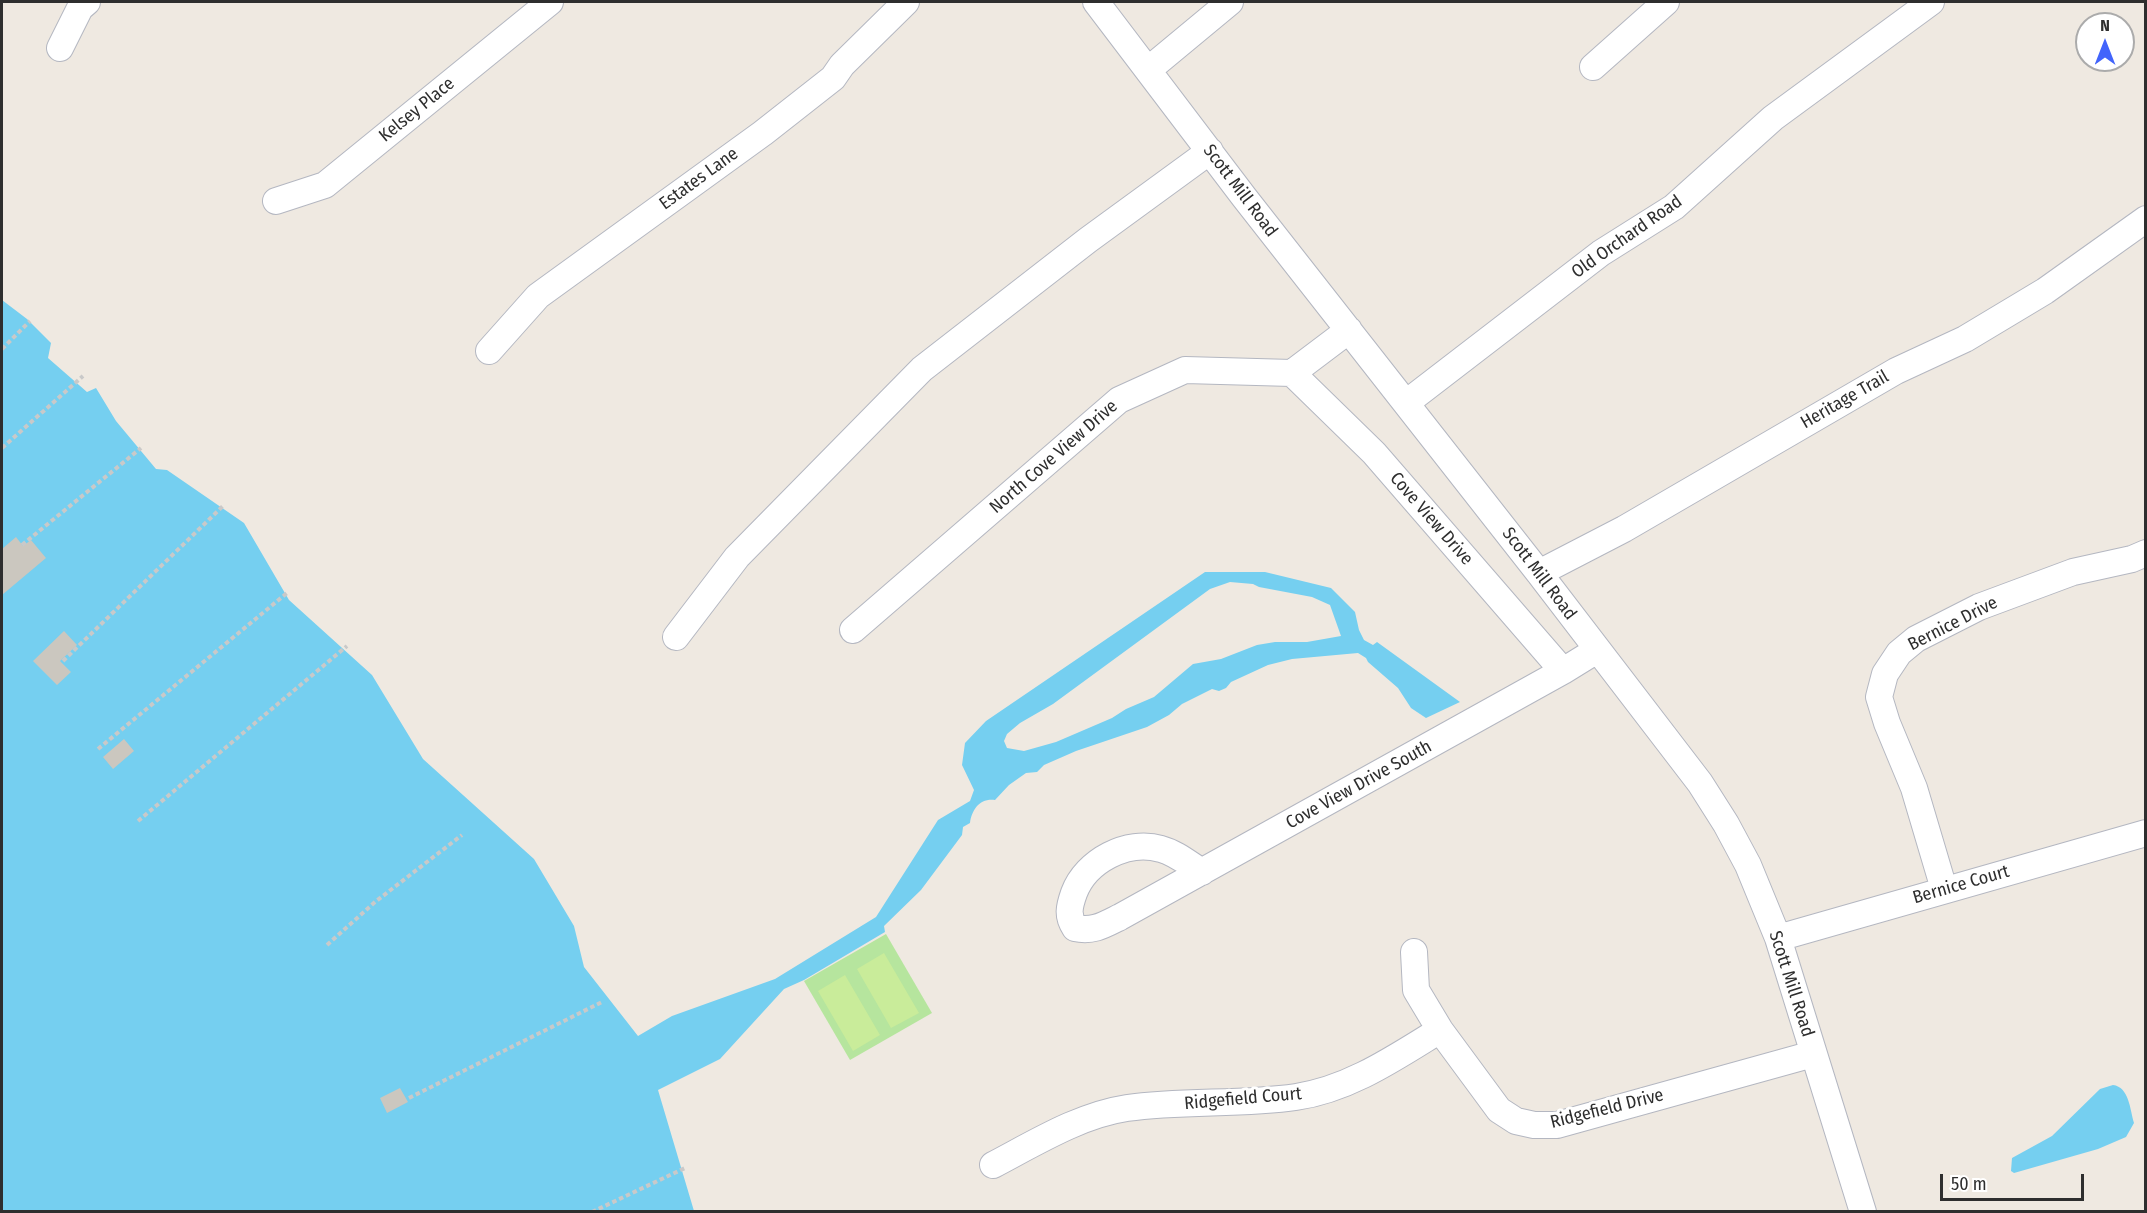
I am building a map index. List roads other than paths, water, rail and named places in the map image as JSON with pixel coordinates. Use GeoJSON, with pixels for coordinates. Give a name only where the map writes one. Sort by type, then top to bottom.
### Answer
{"type":"FeatureCollection","features":[{"type":"Feature","properties":{"kind":"street"},"geometry":{"type":"LineString","coordinates":[[60,48],[80,8],[87,2]]}},
{"type":"Feature","properties":{"kind":"street","name":"Kelsey Place"},"geometry":{"type":"LineString","coordinates":[[276,201],[325,185],[550,2]]}},
{"type":"Feature","properties":{"kind":"street","name":"Estates Lane"},"geometry":{"type":"LineString","coordinates":[[489,351],[538,296],[763,133],[833,78],[842,65],[906,2]]}},
{"type":"Feature","properties":{"kind":"street","name":"Scott Mill Road"},"geometry":{"type":"LineString","coordinates":[[1096,2],[1210,152],[1539,573],[1700,783],[1721,816],[1748,865],[1778,938],[1858,1210]]}},
{"type":"Feature","properties":{"kind":"street"},"geometry":{"type":"LineString","coordinates":[[1148,70],[1230,2]]}},
{"type":"Feature","properties":{"kind":"street"},"geometry":{"type":"LineString","coordinates":[[1593,67],[1666,2]]}},
{"type":"Feature","properties":{"kind":"street","name":"Old Orchard Road"},"geometry":{"type":"LineString","coordinates":[[1406,403],[1601,253],[1674,207],[1773,118],[1931,2]]}},
{"type":"Feature","properties":{"kind":"street"},"geometry":{"type":"LineString","coordinates":[[675,637],[737,557],[922,369],[1088,240],[1210,152]]}},
{"type":"Feature","properties":{"kind":"street","name":"Heritage Trail"},"geometry":{"type":"LineString","coordinates":[[1539,573],[1624,529],[1896,370],[1965,339],[2045,291],[2145,219]]}},
{"type":"Feature","properties":{"kind":"street"},"geometry":{"type":"LineString","coordinates":[[1292,373],[1349,330]]}},
{"type":"Feature","properties":{"kind":"street","name":"North Cove View Drive"},"geometry":{"type":"LineString","coordinates":[[853,630],[1119,400],[1185,370],[1292,373]]}},
{"type":"Feature","properties":{"kind":"street","name":"Cove View Drive"},"geometry":{"type":"LineString","coordinates":[[1292,373],[1374,453],[1563,671]]}},
{"type":"Feature","properties":{"kind":"street","name":"Bernice Drive"},"geometry":{"type":"LineString","coordinates":[[1944,889],[1914,788],[1887,723],[1879,697],[1885,674],[1899,653],[1916,639],[1979,607],[2073,572],[2132,559],[2145,553]]}},
{"type":"Feature","properties":{"kind":"street","name":"Cove View Drive South"},"geometry":{"type":"LineString","coordinates":[[1202,872],[1162,849],[1142,847],[1121,850],[1104,858],[1079,880],[1071,903],[1069,918],[1075,928],[1084,930],[1097,929],[1120,918],[1563,671],[1597,650]]}},
{"type":"Feature","properties":{"kind":"street","name":"Bernice Court"},"geometry":{"type":"LineString","coordinates":[[1778,938],[2145,833]]}},
{"type":"Feature","properties":{"kind":"street"},"geometry":{"type":"LineString","coordinates":[[1414,952],[1416,990],[1440,1030]]}},
{"type":"Feature","properties":{"kind":"street","name":"Ridgefield Drive"},"geometry":{"type":"LineString","coordinates":[[1440,1030],[1499,1110],[1516,1121],[1534,1125],[1557,1125],[1813,1054]]}},
{"type":"Feature","properties":{"kind":"street","name":"Ridgefield Court"},"geometry":{"type":"LineString","coordinates":[[993,1165],[1072,1124],[1126,1108],[1297,1097],[1339,1085],[1378,1068],[1440,1030]]}},
{"type":"Feature","properties":{"kind":"water"},"geometry":{"type":"Polygon","coordinates":[[[2,300],[27,319],[51,343],[48,358],[87,392],[96,388],[116,421],[156,469],[167,470],[244,523],[289,600],[372,675],[423,759],[534,859],[574,926],[584,967],[638,1036],[672,1016],[775,979],[876,917],[938,820],[970,801],[974,790],[962,765],[965,743],[986,721],[1205,572],[1265,572],[1331,588],[1355,612],[1364,640],[1373,645],[1377,642],[1460,702],[1426,718],[1411,708],[1398,688],[1358,653],[1292,659],[1268,665],[1231,682],[1219,691],[1212,689],[1182,704],[1169,715],[1147,727],[1076,751],[1044,765],[1037,772],[1026,773],[1009,785],[995,800],[985,801],[975,809],[970,823],[963,827],[962,835],[921,890],[884,926],[885,932],[804,980],[784,989],[720,1059],[658,1090],[694,1211],[2,1211],[2,300]],[[1230,582],[1210,589],[1053,704],[1020,723],[1007,734],[1004,741],[1007,748],[1024,751],[1056,742],[1112,718],[1154,697],[1193,664],[1221,659],[1257,645],[1275,642],[1307,642],[1341,636],[1330,605],[1312,597],[1253,584],[1230,582]]]}},
{"type":"Feature","properties":{"kind":"water"},"geometry":{"type":"Polygon","coordinates":[[[2113,1085],[2126,1094],[2130,1105],[2134,1123],[2126,1137],[2098,1149],[2014,1173],[2011,1171],[2012,1158],[2052,1136],[2100,1089],[2113,1085]]]}}]}
